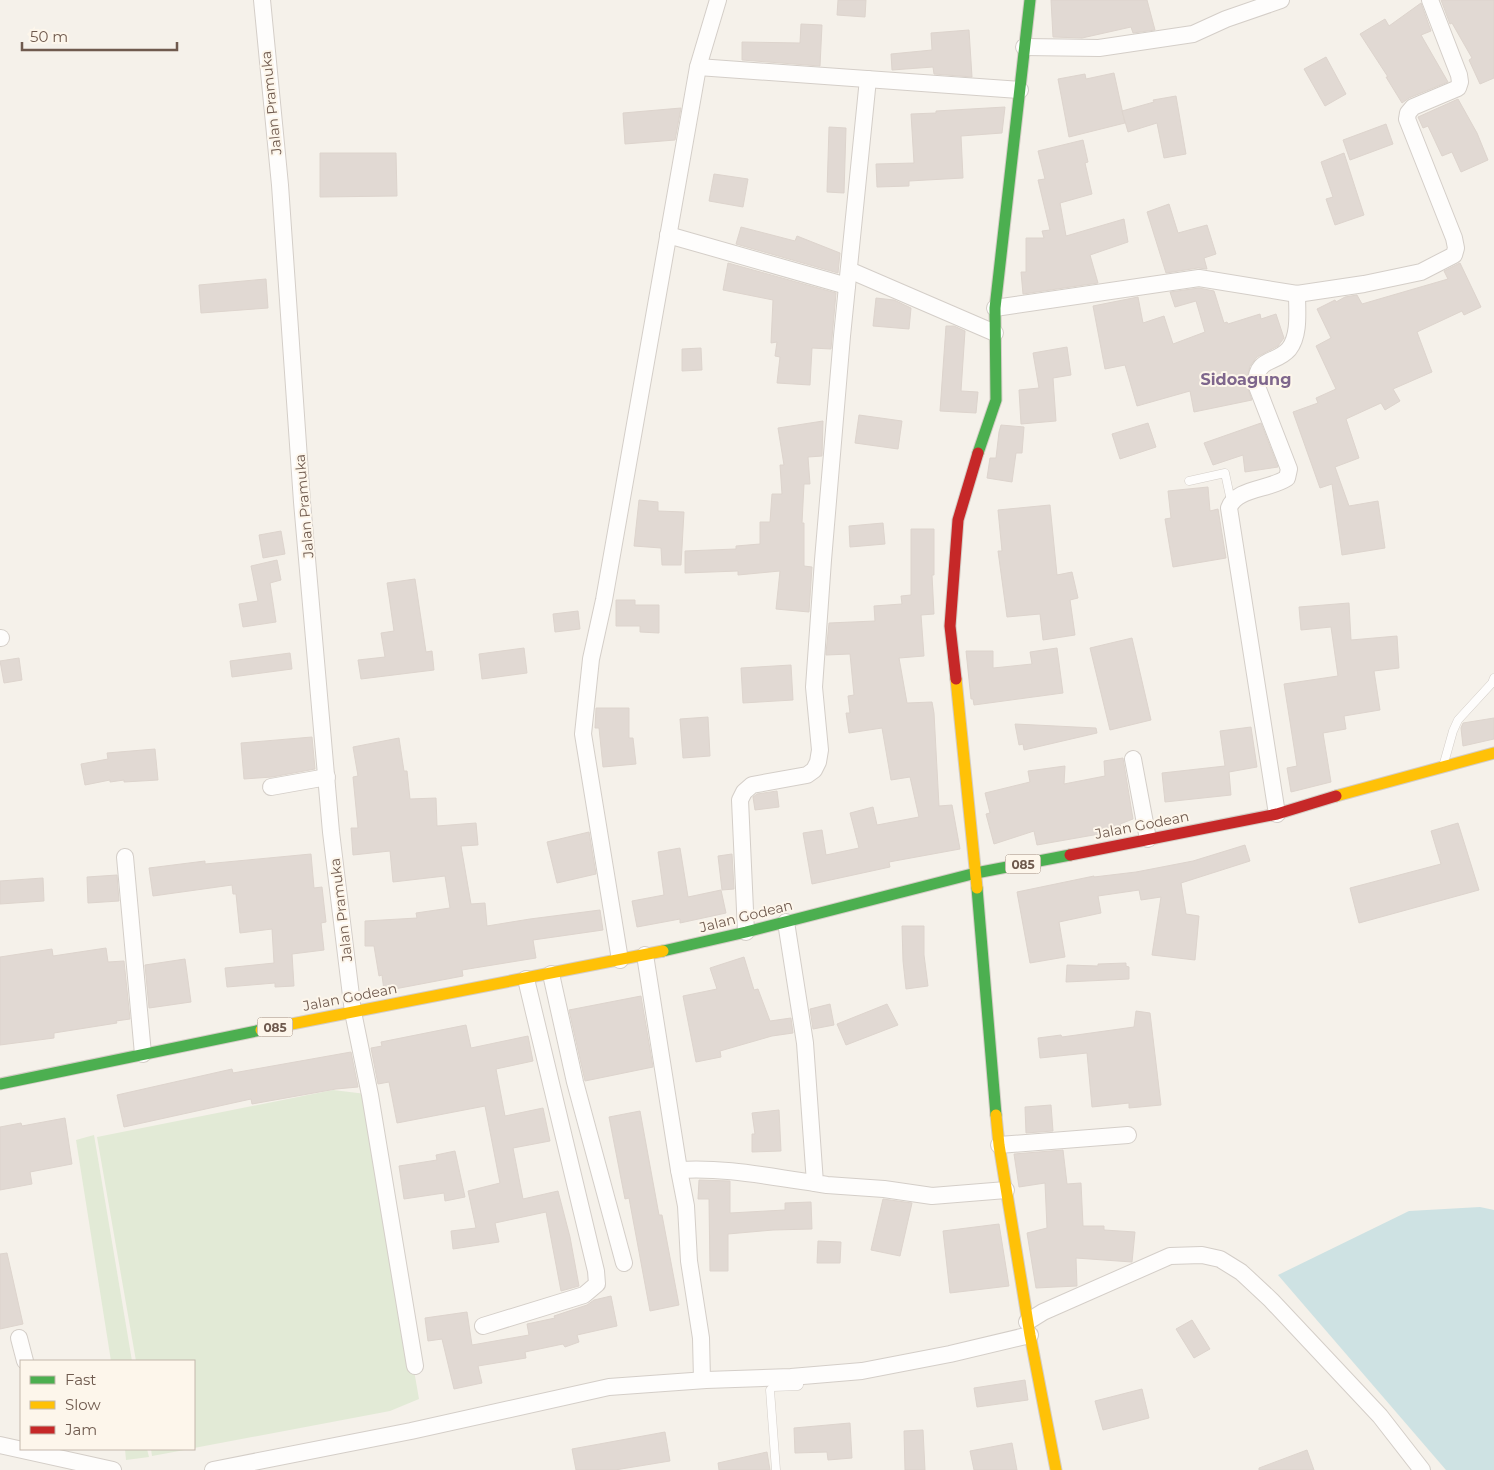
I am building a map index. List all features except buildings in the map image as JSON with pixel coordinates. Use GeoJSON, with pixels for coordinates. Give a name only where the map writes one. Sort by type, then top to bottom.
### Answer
{"type":"FeatureCollection","features":[{"type":"Feature","properties":{"kind":"main road"},"geometry":{"type":"LineString","coordinates":[[1030,0],[995,308],[996,400],[975,461],[958,520],[950,626],[976,873],[999,1145],[1029,1328],[1056,1470]]}},
{"type":"Feature","properties":{"kind":"main road","name":"Jalan Godean"},"geometry":{"type":"LineString","coordinates":[[0,1084],[645,955],[746,932],[976,873],[1277,814],[1307,804],[1494,753]]}},
{"type":"Feature","properties":{"kind":"street","name":"Jalan Pramuka"},"geometry":{"type":"LineString","coordinates":[[262,0],[280,185],[302,502],[335,862],[353,1012],[370,1095],[415,1366]]}},
{"type":"Feature","properties":{"kind":"street"},"geometry":{"type":"LineString","coordinates":[[620,960],[583,734],[591,659],[607,581],[698,67],[718,0]]}},
{"type":"Feature","properties":{"kind":"street"},"geometry":{"type":"LineString","coordinates":[[1024,47],[1098,48],[1193,34],[1226,19],[1281,0]]}},
{"type":"Feature","properties":{"kind":"street"},"geometry":{"type":"LineString","coordinates":[[995,308],[1199,278],[1297,294],[1364,284],[1421,272],[1454,255],[1456,248],[1454,238],[1407,119],[1408,113],[1413,108],[1458,88],[1460,82],[1430,0]]}},
{"type":"Feature","properties":{"kind":"street"},"geometry":{"type":"LineString","coordinates":[[698,67],[1020,90]]}},
{"type":"Feature","properties":{"kind":"street"},"geometry":{"type":"LineString","coordinates":[[746,932],[740,800],[744,792],[752,785],[807,775],[814,770],[818,762],[820,750],[814,687],[823,560],[868,79]]}},
{"type":"Feature","properties":{"kind":"street"},"geometry":{"type":"LineString","coordinates":[[668,235],[848,278],[996,334]]}},
{"type":"Feature","properties":{"kind":"street"},"geometry":{"type":"LineString","coordinates":[[1277,814],[1229,508],[1231,501],[1246,492],[1278,484],[1287,478],[1289,469],[1256,384],[1256,374],[1261,366],[1289,349],[1298,322],[1297,294]]}},
{"type":"Feature","properties":{"kind":"street"},"geometry":{"type":"LineString","coordinates":[[1133,759],[1148,839]]}},
{"type":"Feature","properties":{"kind":"street"},"geometry":{"type":"LineString","coordinates":[[272,787],[326,778]]}},
{"type":"Feature","properties":{"kind":"street"},"geometry":{"type":"LineString","coordinates":[[125,857],[143,1054]]}},
{"type":"Feature","properties":{"kind":"street"},"geometry":{"type":"LineString","coordinates":[[786,922],[805,1043],[815,1183]]}},
{"type":"Feature","properties":{"kind":"street"},"geometry":{"type":"LineString","coordinates":[[645,955],[686,1206],[689,1261],[700,1338],[702,1380]]}},
{"type":"Feature","properties":{"kind":"street"},"geometry":{"type":"LineString","coordinates":[[551,974],[575,1082],[624,1263]]}},
{"type":"Feature","properties":{"kind":"street"},"geometry":{"type":"LineString","coordinates":[[483,1326],[584,1295],[598,1284],[526,979]]}},
{"type":"Feature","properties":{"kind":"street"},"geometry":{"type":"LineString","coordinates":[[999,1145],[1128,1135]]}},
{"type":"Feature","properties":{"kind":"street"},"geometry":{"type":"LineString","coordinates":[[679,1170],[745,1172],[827,1185],[884,1189],[932,1196],[1006,1190]]}},
{"type":"Feature","properties":{"kind":"street"},"geometry":{"type":"LineString","coordinates":[[213,1470],[411,1431],[609,1387],[862,1371],[950,1354],[1029,1328],[1043,1312],[1170,1256],[1202,1255],[1220,1259],[1242,1272],[1271,1300],[1380,1416],[1422,1470]]}},
{"type":"Feature","properties":{"kind":"street"},"geometry":{"type":"LineString","coordinates":[[20,1338],[25,1360]]}},
{"type":"Feature","properties":{"kind":"street"},"geometry":{"type":"LineString","coordinates":[[0,1445],[20,1448]]}},
{"type":"Feature","properties":{"kind":"street"},"geometry":{"type":"LineString","coordinates":[[31,1450],[113,1470]]}},
{"type":"Feature","properties":{"kind":"lane"},"geometry":{"type":"LineString","coordinates":[[1189,481],[1225,473],[1231,501]]}},
{"type":"Feature","properties":{"kind":"lane"},"geometry":{"type":"LineString","coordinates":[[1443,767],[1458,720],[1492,684],[1494,678]]}},
{"type":"Feature","properties":{"kind":"lane"},"geometry":{"type":"LineString","coordinates":[[776,1470],[770,1390],[773,1387],[798,1386],[799,1376]]}},
{"type":"Feature","properties":{"kind":"green space"},"geometry":{"type":"Polygon","coordinates":[[[333,1090],[366,1094],[419,1399],[390,1411],[195,1448],[195,1360],[136,1360],[97,1137],[333,1090]]]}},
{"type":"Feature","properties":{"kind":"green space"},"geometry":{"type":"Polygon","coordinates":[[[94,1135],[132,1360],[111,1360],[76,1140],[94,1135]]]}},
{"type":"Feature","properties":{"kind":"green space"},"geometry":{"type":"Polygon","coordinates":[[[125,1450],[147,1450],[149,1457],[126,1460],[125,1450]]]}},
{"type":"Feature","properties":{"kind":"green space"},"geometry":{"type":"Polygon","coordinates":[[[151,1450],[185,1450],[152,1456],[151,1450]]]}},
{"type":"Feature","properties":{"kind":"shaded area"},"geometry":{"type":"Polygon","coordinates":[[[1480,1207],[1494,1210],[1494,1470],[1446,1470],[1278,1275],[1409,1211],[1480,1207]]]}},
{"type":"Feature","properties":{"kind":"traffic: fast"},"geometry":{"type":"LineString","coordinates":[[978,453],[996,400],[995,308],[1030,0]]}},
{"type":"Feature","properties":{"kind":"traffic: fast"},"geometry":{"type":"LineString","coordinates":[[663,951],[746,932],[976,873],[1070,855]]}},
{"type":"Feature","properties":{"kind":"traffic: fast"},"geometry":{"type":"LineString","coordinates":[[977,888],[996,1115]]}},
{"type":"Feature","properties":{"kind":"traffic: fast"},"geometry":{"type":"LineString","coordinates":[[0,1084],[261,1030]]}},
{"type":"Feature","properties":{"kind":"traffic: slow"},"geometry":{"type":"LineString","coordinates":[[956,679],[977,888]]}},
{"type":"Feature","properties":{"kind":"traffic: slow"},"geometry":{"type":"LineString","coordinates":[[1336,796],[1494,753]]}},
{"type":"Feature","properties":{"kind":"traffic: slow"},"geometry":{"type":"LineString","coordinates":[[261,1030],[663,951]]}},
{"type":"Feature","properties":{"kind":"traffic: slow"},"geometry":{"type":"LineString","coordinates":[[996,1115],[999,1145],[1030,1335],[1056,1470]]}},
{"type":"Feature","properties":{"kind":"traffic: jam"},"geometry":{"type":"LineString","coordinates":[[956,679],[950,626],[958,520],[978,453]]}},
{"type":"Feature","properties":{"kind":"traffic: jam"},"geometry":{"type":"LineString","coordinates":[[1070,855],[1277,814],[1336,796]]}},
{"type":"Feature","properties":{"kind":"district","name":"Sidoagung"},"geometry":{"type":"Point","coordinates":[1246,379]}}]}
